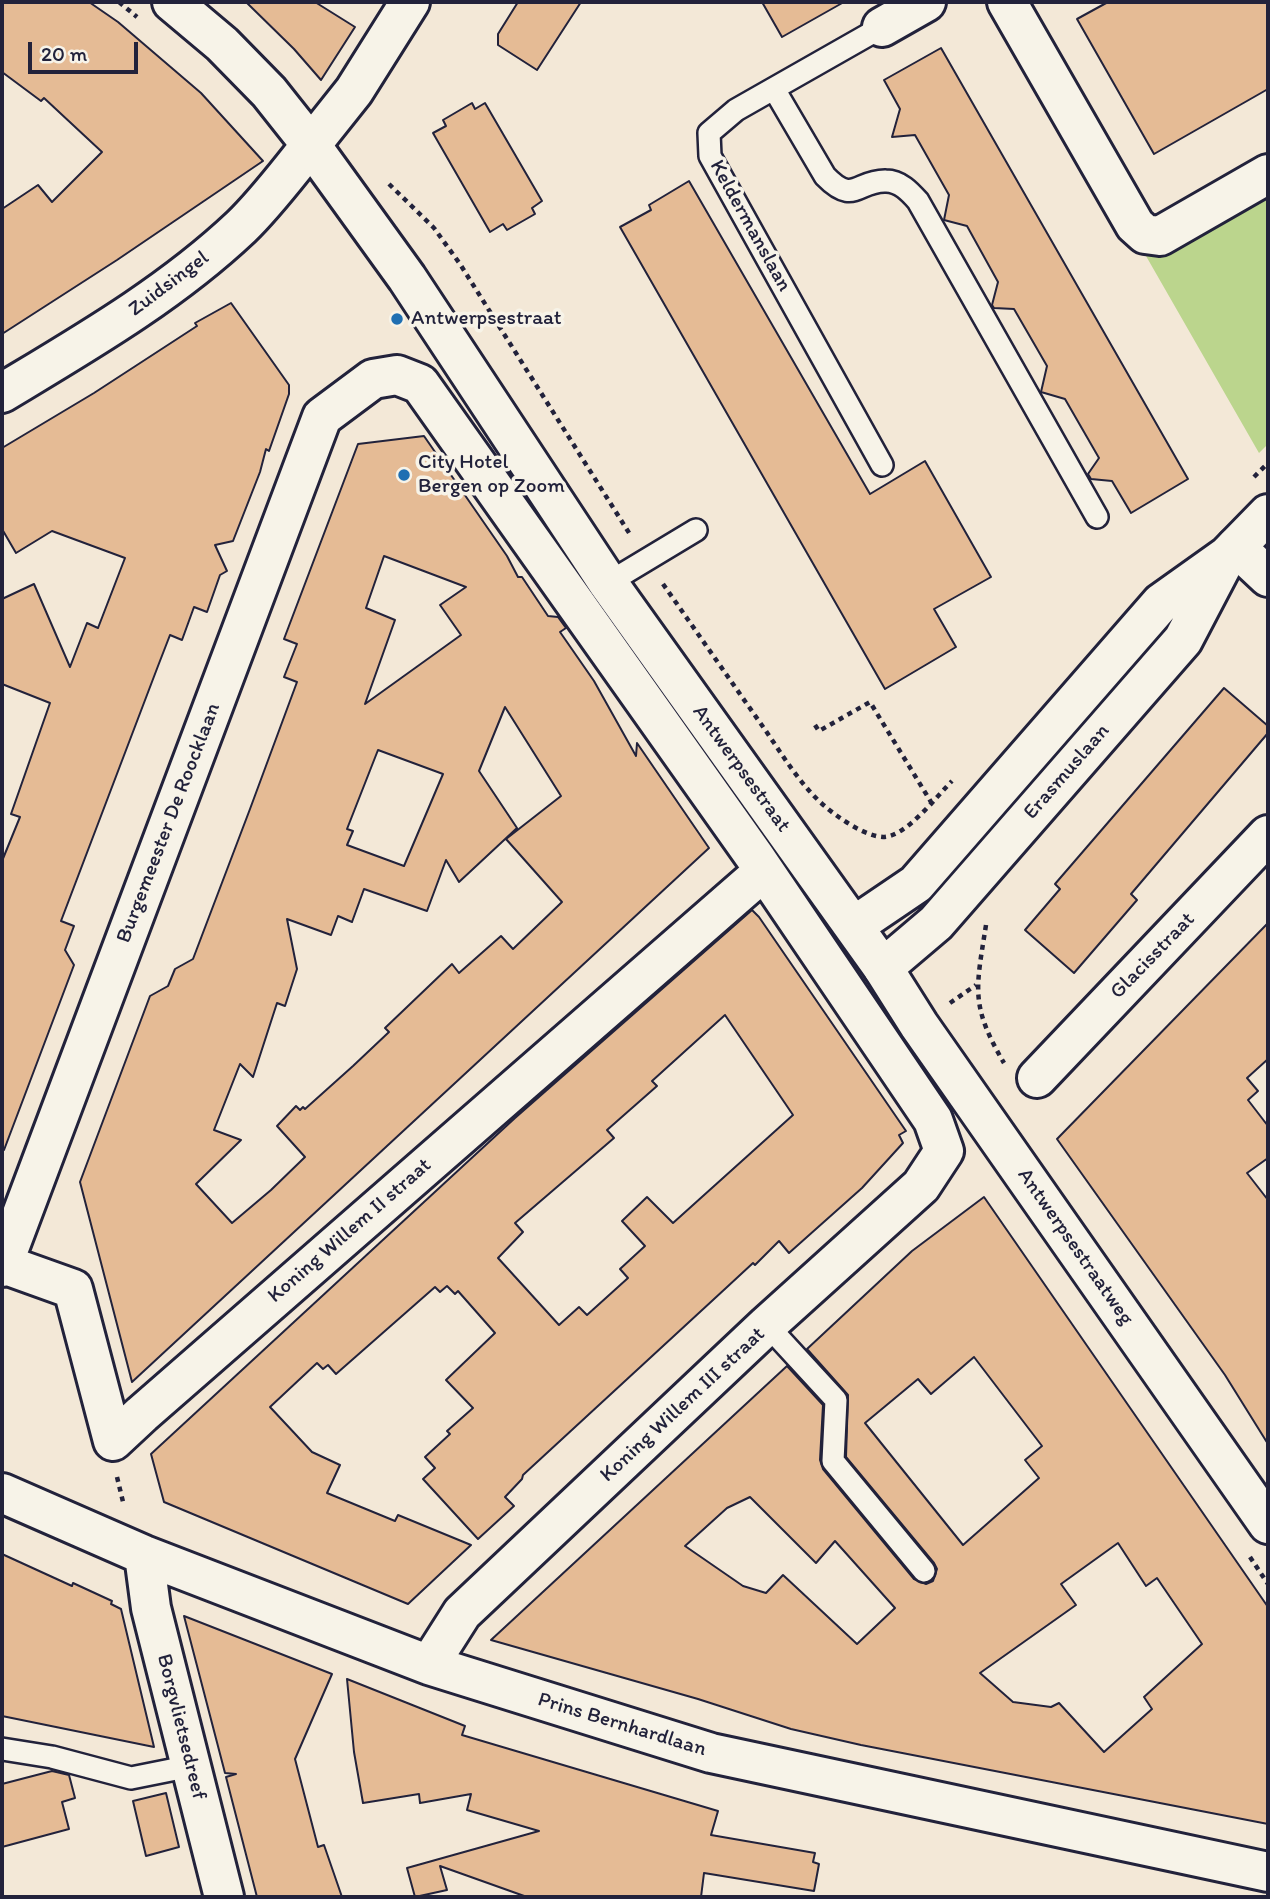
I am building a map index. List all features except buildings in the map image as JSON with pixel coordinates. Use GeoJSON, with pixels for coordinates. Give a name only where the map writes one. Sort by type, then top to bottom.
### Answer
{"type":"FeatureCollection","features":[{"type":"Feature","properties":{"kind":"street","name":"Antwerpsestraat"},"geometry":{"type":"LineString","coordinates":[[172,2],[222,44],[269,92],[311,145],[407,278],[608,583],[883,968]]}},
{"type":"Feature","properties":{"kind":"street","name":"Zuidsingel"},"geometry":{"type":"LineString","coordinates":[[2,393],[94,338],[180,279],[242,226],[354,91],[410,2]]}},
{"type":"Feature","properties":{"kind":"street","name":"Keldermanslaan"},"geometry":{"type":"LineString","coordinates":[[882,27],[926,2]]}},
{"type":"Feature","properties":{"kind":"street"},"geometry":{"type":"LineString","coordinates":[[1007,2],[1135,225],[1145,234],[1160,236],[1268,174]]}},
{"type":"Feature","properties":{"kind":"street","name":"Antwerpsestraat"},"geometry":{"type":"LineString","coordinates":[[354,392],[373,379],[397,375],[420,384],[764,871],[933,1120],[944,1151]]}},
{"type":"Feature","properties":{"kind":"street","name":"Burgemeester De Roocklaan"},"geometry":{"type":"LineString","coordinates":[[2,1266],[323,417],[354,392]]}},
{"type":"Feature","properties":{"kind":"street","name":"Erasmuslaan"},"geometry":{"type":"LineString","coordinates":[[854,926],[916,884],[1161,603],[1232,551],[1268,514]]}},
{"type":"Feature","properties":{"kind":"street"},"geometry":{"type":"LineString","coordinates":[[1232,551],[1268,577]]}},
{"type":"Feature","properties":{"kind":"street","name":"Erasmuslaan"},"geometry":{"type":"LineString","coordinates":[[883,968],[936,923],[1183,640],[1232,551]]}},
{"type":"Feature","properties":{"kind":"street","name":"Glacisstraat"},"geometry":{"type":"LineString","coordinates":[[1021,1072],[1268,835]]}},
{"type":"Feature","properties":{"kind":"street","name":"Koning Willem II straat"},"geometry":{"type":"LineString","coordinates":[[113,1441],[764,871]]}},
{"type":"Feature","properties":{"kind":"street","name":"Antwerpsestraatweg"},"geometry":{"type":"LineString","coordinates":[[883,968],[919,1025],[1268,1524]]}},
{"type":"Feature","properties":{"kind":"street","name":"Koning Willem III straat"},"geometry":{"type":"LineString","coordinates":[[429,1665],[462,1612],[767,1325],[921,1186],[944,1151]]}},
{"type":"Feature","properties":{"kind":"street"},"geometry":{"type":"LineString","coordinates":[[2,1266],[73,1289],[113,1441]]}},
{"type":"Feature","properties":{"kind":"street","name":"Prins Bernhardlaan"},"geometry":{"type":"LineString","coordinates":[[2,1493],[144,1555],[429,1665],[711,1753],[1252,1879]]}},
{"type":"Feature","properties":{"kind":"street","name":"Borgvlietsedreef"},"geometry":{"type":"LineString","coordinates":[[144,1555],[152,1608],[224,1897]]}},
{"type":"Feature","properties":{"kind":"lane","name":"Keldermanslaan"},"geometry":{"type":"LineString","coordinates":[[882,27],[736,110],[709,133],[710,156],[882,465]]}},
{"type":"Feature","properties":{"kind":"lane"},"geometry":{"type":"LineString","coordinates":[[774,89],[825,176],[836,187],[850,191],[886,181],[905,187],[918,201],[1097,517]]}},
{"type":"Feature","properties":{"kind":"lane"},"geometry":{"type":"LineString","coordinates":[[608,583],[696,530]]}},
{"type":"Feature","properties":{"kind":"lane"},"geometry":{"type":"LineString","coordinates":[[767,1325],[836,1400],[833,1461],[924,1571]]}},
{"type":"Feature","properties":{"kind":"lane"},"geometry":{"type":"LineString","coordinates":[[2,1749],[52,1757],[131,1778],[191,1766]]}},
{"type":"Feature","properties":{"kind":"path","name":"Antwerpsestraat"},"geometry":{"type":"LineString","coordinates":[[383,177],[434,228],[460,264],[646,560],[797,775],[825,807],[870,834],[884,837],[906,829]]}},
{"type":"Feature","properties":{"kind":"path"},"geometry":{"type":"LineString","coordinates":[[816,724],[819,732],[870,702],[930,802]]}},
{"type":"Feature","properties":{"kind":"path"},"geometry":{"type":"LineString","coordinates":[[988,914],[976,985],[978,1002],[982,1021],[1021,1072]]}},
{"type":"Feature","properties":{"kind":"path"},"geometry":{"type":"LineString","coordinates":[[113,1441],[113,1461],[129,1527],[144,1555]]}},
{"type":"Feature","properties":{"kind":"green space"},"geometry":{"type":"Polygon","coordinates":[[[1268,188],[1268,444],[1259,453],[1146,256],[1161,251],[1268,188]]]}},
{"type":"Feature","properties":{"kind":"place","name":"Antwerpsestraat"},"geometry":{"type":"Point","coordinates":[397,319]}},
{"type":"Feature","properties":{"kind":"place","name":"City Hotel Bergen op Zoom"},"geometry":{"type":"Point","coordinates":[404,475]}}]}
